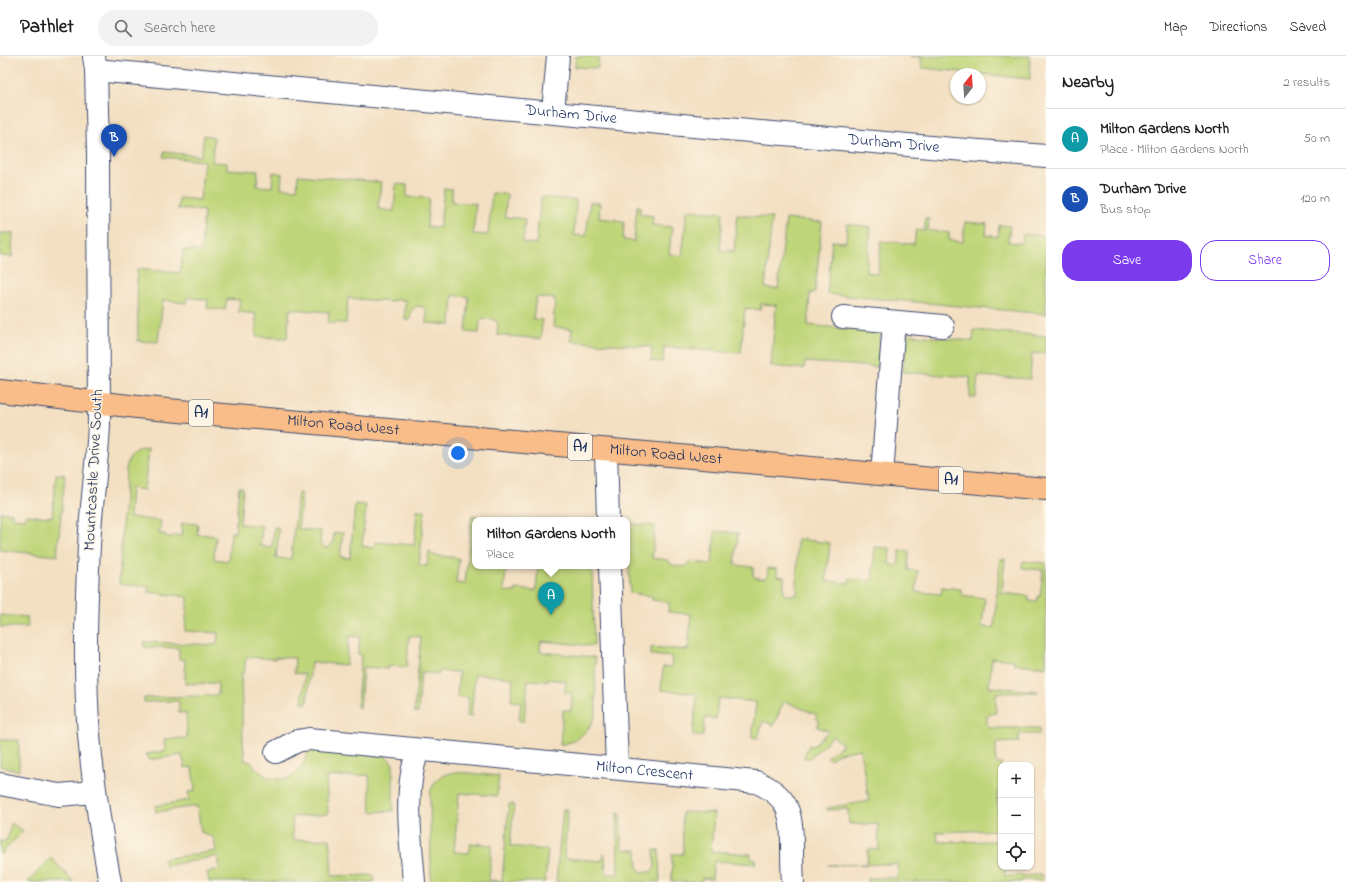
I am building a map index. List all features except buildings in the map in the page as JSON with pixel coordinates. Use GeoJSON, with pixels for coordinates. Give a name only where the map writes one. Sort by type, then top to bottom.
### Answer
{"type":"FeatureCollection","features":[{"type":"Feature","properties":{"kind":"main road","name":"Milton Road West"},"geometry":{"type":"LineString","coordinates":[[0,391],[99,402],[606,450],[1046,489]]}},
{"type":"Feature","properties":{"kind":"street"},"geometry":{"type":"LineString","coordinates":[[553,112],[558,56]]}},
{"type":"Feature","properties":{"kind":"street","name":"Durham Drive"},"geometry":{"type":"LineString","coordinates":[[95,63],[671,124],[1046,156]]}},
{"type":"Feature","properties":{"kind":"street","name":"Mountcastle Drive South"},"geometry":{"type":"LineString","coordinates":[[95,63],[98,152],[99,402],[98,449],[89,545],[86,634],[87,693],[89,735],[95,792],[110,882]]}},
{"type":"Feature","properties":{"kind":"street"},"geometry":{"type":"LineString","coordinates":[[843,317],[943,326]]}},
{"type":"Feature","properties":{"kind":"street"},"geometry":{"type":"LineString","coordinates":[[882,474],[894,322]]}},
{"type":"Feature","properties":{"kind":"street"},"geometry":{"type":"LineString","coordinates":[[606,450],[608,517]]}},
{"type":"Feature","properties":{"kind":"street"},"geometry":{"type":"LineString","coordinates":[[610,569],[617,768]]}},
{"type":"Feature","properties":{"kind":"street","name":"Milton Crescent"},"geometry":{"type":"LineString","coordinates":[[276,752],[297,741],[309,739],[756,782],[767,786],[782,798],[787,807],[792,824],[793,882]]}},
{"type":"Feature","properties":{"kind":"street"},"geometry":{"type":"LineString","coordinates":[[414,882],[410,833],[410,800],[412,774],[418,750]]}},
{"type":"Feature","properties":{"kind":"street"},"geometry":{"type":"LineString","coordinates":[[0,784],[59,795],[95,792]]}},
{"type":"Feature","properties":{"kind":"green space"},"geometry":{"type":"Polygon","coordinates":[[[576,56],[599,56],[598,68],[575,67],[576,56]]]}},
{"type":"Feature","properties":{"kind":"green space"},"geometry":{"type":"Polygon","coordinates":[[[908,56],[1030,56],[1030,79],[986,75],[986,68],[950,68],[950,71],[922,68],[921,57],[908,56]]]}},
{"type":"Feature","properties":{"kind":"green space"},"geometry":{"type":"Polygon","coordinates":[[[204,135],[214,137],[212,162],[227,163],[227,169],[258,171],[257,186],[272,187],[273,172],[282,174],[281,188],[297,189],[298,175],[381,182],[378,209],[394,211],[396,184],[407,185],[407,197],[429,198],[427,227],[440,227],[444,188],[452,189],[452,202],[476,204],[473,234],[488,235],[492,193],[507,194],[505,217],[525,219],[523,243],[536,244],[541,197],[576,200],[574,235],[586,236],[590,202],[600,203],[599,218],[624,221],[623,240],[634,241],[637,206],[640,206],[640,214],[653,216],[652,225],[672,227],[669,254],[682,256],[687,210],[723,213],[720,250],[734,251],[737,215],[772,218],[765,288],[778,289],[786,219],[822,222],[815,293],[810,293],[808,325],[881,332],[877,367],[805,362],[804,369],[771,366],[776,305],[761,304],[760,310],[745,308],[741,353],[664,347],[663,362],[651,361],[652,347],[571,341],[572,329],[553,327],[555,299],[536,297],[533,319],[542,320],[541,339],[497,335],[498,323],[489,319],[480,321],[479,333],[466,332],[469,297],[453,295],[451,325],[426,323],[427,312],[423,307],[416,306],[411,311],[410,320],[405,320],[405,300],[392,300],[392,302],[348,298],[346,323],[328,323],[329,312],[290,309],[287,338],[256,337],[256,314],[238,312],[240,300],[227,299],[225,310],[207,308],[208,300],[187,297],[186,303],[163,300],[158,342],[138,341],[137,269],[180,273],[183,250],[201,251],[204,211],[178,209],[179,198],[200,200],[204,161],[163,157],[164,152],[201,156],[204,135]]]}},
{"type":"Feature","properties":{"kind":"green space"},"geometry":{"type":"Polygon","coordinates":[[[925,218],[929,219],[928,230],[949,233],[949,240],[963,242],[965,222],[987,224],[986,235],[998,237],[999,225],[1010,226],[1008,242],[1022,243],[1023,234],[1046,236],[1046,314],[827,294],[832,241],[846,242],[847,224],[871,227],[866,272],[878,274],[881,241],[914,244],[916,230],[925,231],[925,218]]]}},
{"type":"Feature","properties":{"kind":"green space"},"geometry":{"type":"Polygon","coordinates":[[[0,233],[13,233],[12,257],[0,256],[0,233]]]}},
{"type":"Feature","properties":{"kind":"green space"},"geometry":{"type":"Polygon","coordinates":[[[974,330],[1046,336],[1046,354],[1032,353],[1030,379],[978,376],[976,398],[970,397],[970,377],[903,372],[906,334],[973,341],[974,330]]]}},
{"type":"Feature","properties":{"kind":"green space"},"geometry":{"type":"Polygon","coordinates":[[[149,449],[144,490],[131,488],[129,517],[161,521],[159,534],[165,534],[166,537],[173,537],[175,535],[181,536],[182,523],[198,524],[197,534],[216,536],[214,559],[228,561],[231,532],[235,533],[239,487],[243,488],[240,524],[262,526],[260,546],[272,548],[274,527],[279,528],[276,558],[291,559],[298,493],[302,494],[298,529],[321,531],[320,542],[323,547],[328,548],[333,543],[334,533],[343,533],[340,557],[350,558],[355,504],[366,505],[362,546],[374,548],[375,542],[414,545],[417,510],[425,510],[419,565],[427,566],[429,551],[432,555],[459,558],[456,583],[465,584],[472,515],[477,516],[472,517],[472,569],[506,569],[504,591],[516,592],[516,589],[536,591],[538,569],[592,569],[594,646],[541,641],[540,652],[595,657],[596,712],[595,717],[588,729],[574,741],[560,745],[563,710],[571,711],[572,694],[565,692],[566,681],[546,679],[546,681],[528,680],[524,721],[519,721],[521,702],[511,701],[513,678],[475,674],[471,717],[467,716],[469,698],[457,697],[459,672],[440,671],[439,674],[421,672],[418,713],[414,712],[421,637],[409,636],[407,667],[389,666],[388,669],[363,667],[360,708],[357,707],[361,655],[358,654],[360,637],[349,636],[346,665],[311,662],[307,703],[302,703],[305,674],[294,673],[295,658],[275,657],[275,659],[246,657],[244,673],[241,673],[245,761],[252,762],[261,773],[274,779],[287,778],[301,768],[309,751],[314,749],[385,756],[391,761],[393,765],[393,811],[371,812],[369,775],[326,777],[328,814],[292,817],[293,840],[330,839],[332,876],[374,875],[374,882],[209,882],[207,872],[220,869],[218,856],[165,866],[163,859],[216,851],[214,838],[201,832],[197,806],[156,812],[155,806],[189,800],[188,792],[195,791],[192,767],[185,768],[182,755],[148,760],[148,756],[146,755],[165,751],[164,739],[187,738],[186,713],[179,713],[179,701],[144,702],[144,698],[218,695],[218,683],[185,684],[185,660],[179,659],[179,648],[144,647],[144,642],[217,645],[218,633],[185,631],[188,597],[148,592],[149,587],[119,584],[127,464],[134,454],[149,449]]]}},
{"type":"Feature","properties":{"kind":"green space"},"geometry":{"type":"Polygon","coordinates":[[[56,474],[65,475],[57,556],[0,550],[0,512],[12,513],[12,518],[25,519],[25,515],[52,517],[56,474]]]}},
{"type":"Feature","properties":{"kind":"green space"},"geometry":{"type":"Polygon","coordinates":[[[630,523],[655,526],[652,558],[668,560],[672,565],[685,567],[689,562],[712,564],[715,531],[738,533],[735,565],[753,567],[753,576],[756,578],[767,577],[768,568],[777,569],[777,576],[784,577],[784,595],[797,595],[797,539],[830,543],[826,581],[849,583],[849,579],[872,581],[875,547],[890,548],[889,564],[898,566],[900,550],[909,551],[908,570],[918,571],[916,592],[941,594],[942,587],[961,589],[961,595],[985,598],[982,627],[994,628],[1000,559],[1005,559],[1002,593],[1029,596],[1029,601],[1037,602],[1038,596],[1040,596],[1043,570],[1022,568],[1023,561],[1046,563],[1046,667],[1014,664],[1014,660],[992,658],[989,687],[1038,692],[996,693],[996,713],[987,717],[987,725],[991,728],[1039,728],[1039,734],[1019,734],[1019,742],[996,743],[996,763],[998,763],[998,830],[937,832],[938,842],[998,841],[998,870],[1005,870],[1005,876],[1042,875],[1042,880],[1022,880],[1021,882],[868,882],[868,878],[898,878],[897,864],[828,865],[867,864],[868,850],[879,850],[878,824],[849,824],[848,809],[827,810],[827,808],[869,801],[860,749],[839,753],[830,760],[827,757],[843,745],[833,736],[809,759],[804,757],[809,745],[813,746],[829,731],[817,727],[819,720],[816,718],[817,715],[784,701],[774,725],[763,721],[758,738],[752,737],[756,702],[718,698],[716,719],[705,718],[703,736],[693,736],[697,694],[661,690],[663,667],[671,667],[672,657],[651,655],[651,647],[688,650],[691,614],[668,612],[669,602],[652,600],[652,596],[630,593],[630,523]]]}},
{"type":"Feature","properties":{"kind":"green space"},"geometry":{"type":"Polygon","coordinates":[[[0,615],[27,617],[28,627],[0,627],[0,615]]]}},
{"type":"Feature","properties":{"kind":"green space"},"geometry":{"type":"Polygon","coordinates":[[[0,740],[19,740],[19,771],[0,766],[0,740]]]}},
{"type":"Feature","properties":{"kind":"green space"},"geometry":{"type":"Polygon","coordinates":[[[457,772],[499,776],[497,796],[459,793],[454,852],[469,853],[471,843],[492,845],[489,880],[502,881],[509,804],[514,804],[510,846],[548,850],[545,882],[431,882],[430,793],[437,780],[444,775],[457,772]]]}},
{"type":"Feature","properties":{"kind":"green space"},"geometry":{"type":"Polygon","coordinates":[[[563,809],[568,809],[564,858],[602,861],[603,854],[605,855],[606,874],[618,874],[617,813],[620,813],[622,850],[637,850],[638,868],[641,872],[651,872],[655,867],[654,850],[659,850],[660,882],[556,882],[563,809]]]}},
{"type":"Feature","properties":{"kind":"green space"},"geometry":{"type":"Polygon","coordinates":[[[682,812],[714,813],[711,851],[751,854],[751,859],[756,860],[755,864],[714,861],[712,879],[702,878],[701,882],[672,882],[672,854],[683,854],[682,812]]]}},
{"type":"Feature","properties":{"kind":"green space"},"geometry":{"type":"Polygon","coordinates":[[[11,823],[23,831],[0,855],[0,841],[4,842],[8,837],[11,823]]]}},
{"type":"Feature","properties":{"kind":"green space"},"geometry":{"type":"Polygon","coordinates":[[[51,858],[74,882],[28,882],[51,858]]]}},
{"type":"Feature","properties":{"kind":"place","name":"Durham Drive"},"geometry":{"type":"Point","coordinates":[114,157]}},
{"type":"Feature","properties":{"kind":"place","name":"Milton Gardens North"},"geometry":{"type":"Point","coordinates":[551,615]}}]}
